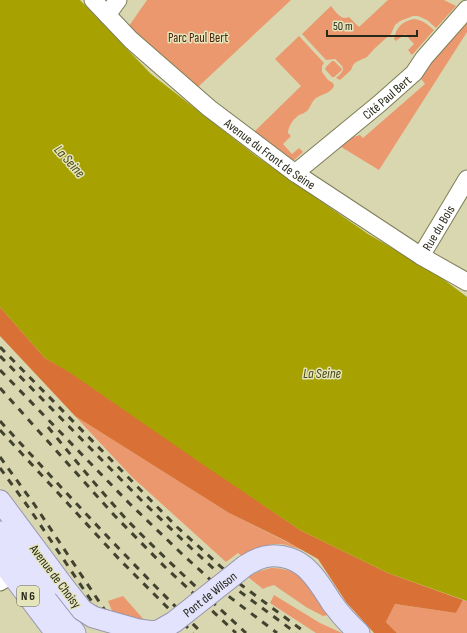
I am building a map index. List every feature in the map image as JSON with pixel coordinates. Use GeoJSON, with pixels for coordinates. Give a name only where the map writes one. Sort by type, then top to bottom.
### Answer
{"type":"FeatureCollection","features":[{"type":"Feature","properties":{"kind":"main road","name":"Avenue de Choisy"},"geometry":{"type":"LineString","coordinates":[[0,501],[82,610],[93,617],[139,630],[153,632]]}},
{"type":"Feature","properties":{"kind":"main road","name":"N 6"},"geometry":{"type":"LineString","coordinates":[[0,532],[75,633]]}},
{"type":"Feature","properties":{"kind":"main road","name":"Pont de Wilson"},"geometry":{"type":"LineString","coordinates":[[153,632],[160,630],[174,622],[245,566],[258,559],[273,556],[287,558],[302,564],[313,575],[334,606],[359,633]]}},
{"type":"Feature","properties":{"kind":"main road","name":"N 6"},"geometry":{"type":"LineString","coordinates":[[4,572],[56,633]]}},
{"type":"Feature","properties":{"kind":"street","name":"Avenue du Front de Seine"},"geometry":{"type":"LineString","coordinates":[[93,0],[131,40],[209,108],[295,173],[421,256],[467,282]]}},
{"type":"Feature","properties":{"kind":"street"},"geometry":{"type":"LineString","coordinates":[[107,15],[118,0]]}},
{"type":"Feature","properties":{"kind":"street","name":"Cité Paul Bert"},"geometry":{"type":"LineString","coordinates":[[295,173],[379,104],[414,73],[424,58],[467,9]]}},
{"type":"Feature","properties":{"kind":"street","name":"Rue du Bois"},"geometry":{"type":"LineString","coordinates":[[421,256],[467,179]]}},
{"type":"Feature","properties":{"kind":"green space","name":"Parc Paul Bert"},"geometry":{"type":"Polygon","coordinates":[[[147,0],[291,0],[198,87],[129,26],[147,0]]]}},
{"type":"Feature","properties":{"kind":"green space"},"geometry":{"type":"Polygon","coordinates":[[[388,0],[444,0],[456,6],[436,28],[427,20],[418,16],[413,16],[400,21],[395,25],[391,34],[367,57],[356,62],[351,70],[340,80],[336,78],[343,71],[341,65],[335,59],[326,60],[302,34],[331,6],[341,17],[349,17],[359,27],[388,0]]]}},
{"type":"Feature","properties":{"kind":"green space"},"geometry":{"type":"Polygon","coordinates":[[[467,17],[467,32],[379,170],[338,145],[350,138],[360,135],[363,138],[425,84],[419,76],[467,17]]]}},
{"type":"Feature","properties":{"kind":"green space"},"geometry":{"type":"Polygon","coordinates":[[[414,19],[423,22],[434,30],[412,55],[408,50],[414,44],[405,34],[396,41],[394,39],[396,31],[401,25],[414,19]]]}},
{"type":"Feature","properties":{"kind":"green space"},"geometry":{"type":"Polygon","coordinates":[[[299,36],[324,63],[322,66],[322,72],[334,86],[328,92],[316,98],[307,111],[299,115],[291,123],[288,133],[291,136],[283,144],[292,154],[299,148],[303,152],[293,161],[253,133],[301,86],[275,59],[299,36]]]}},
{"type":"Feature","properties":{"kind":"green space"},"geometry":{"type":"Polygon","coordinates":[[[332,61],[334,61],[342,69],[334,77],[332,77],[325,69],[332,61]]]}},
{"type":"Feature","properties":{"kind":"green space"},"geometry":{"type":"Polygon","coordinates":[[[75,416],[229,513],[303,550],[276,544],[260,547],[242,556],[238,553],[226,562],[132,477],[75,416]]]}},
{"type":"Feature","properties":{"kind":"green space"},"geometry":{"type":"Polygon","coordinates":[[[271,568],[290,571],[296,574],[312,590],[328,615],[323,616],[306,607],[274,585],[263,589],[248,577],[260,571],[271,568]]]}},
{"type":"Feature","properties":{"kind":"green space"},"geometry":{"type":"Polygon","coordinates":[[[274,595],[320,623],[342,633],[316,633],[270,603],[274,595]]]}},
{"type":"Feature","properties":{"kind":"green space"},"geometry":{"type":"Polygon","coordinates":[[[123,596],[145,621],[113,613],[108,601],[123,596]]]}},
{"type":"Feature","properties":{"kind":"green space"},"geometry":{"type":"Polygon","coordinates":[[[463,600],[467,601],[467,633],[397,633],[386,622],[395,604],[456,613],[463,600]]]}},
{"type":"Feature","properties":{"kind":"shaded area"},"geometry":{"type":"Polygon","coordinates":[[[0,307],[45,358],[70,372],[300,530],[388,573],[463,600],[456,613],[395,604],[386,622],[397,633],[374,633],[346,602],[318,559],[286,541],[229,513],[75,416],[0,336],[0,307]]]}},
{"type":"Feature","properties":{"kind":"water","name":"La Seine"},"geometry":{"type":"Polygon","coordinates":[[[0,0],[80,0],[151,74],[256,156],[368,234],[435,273],[467,297],[467,601],[388,573],[300,530],[72,374],[45,358],[0,307],[0,0]]]}},
{"type":"Feature","properties":{"kind":"railway"},"geometry":{"type":"LineString","coordinates":[[0,347],[177,527],[240,584],[306,633]]}},
{"type":"Feature","properties":{"kind":"railway"},"geometry":{"type":"LineString","coordinates":[[0,356],[145,504],[191,548],[235,588],[296,633]]}},
{"type":"Feature","properties":{"kind":"railway"},"geometry":{"type":"LineString","coordinates":[[0,370],[129,503],[181,553],[227,595],[277,633]]}},
{"type":"Feature","properties":{"kind":"railway"},"geometry":{"type":"LineString","coordinates":[[0,388],[114,515],[165,567],[236,633]]}},
{"type":"Feature","properties":{"kind":"railway"},"geometry":{"type":"LineString","coordinates":[[0,421],[150,581],[202,633]]}},
{"type":"Feature","properties":{"kind":"railway"},"geometry":{"type":"LineString","coordinates":[[48,427],[127,520],[246,633]]}},
{"type":"Feature","properties":{"kind":"railway"},"geometry":{"type":"LineString","coordinates":[[0,430],[119,559],[193,633]]}},
{"type":"Feature","properties":{"kind":"railway"},"geometry":{"type":"LineString","coordinates":[[0,457],[34,504],[120,633]]}},
{"type":"Feature","properties":{"kind":"railway"},"geometry":{"type":"LineString","coordinates":[[0,468],[29,508],[113,633]]}}]}
